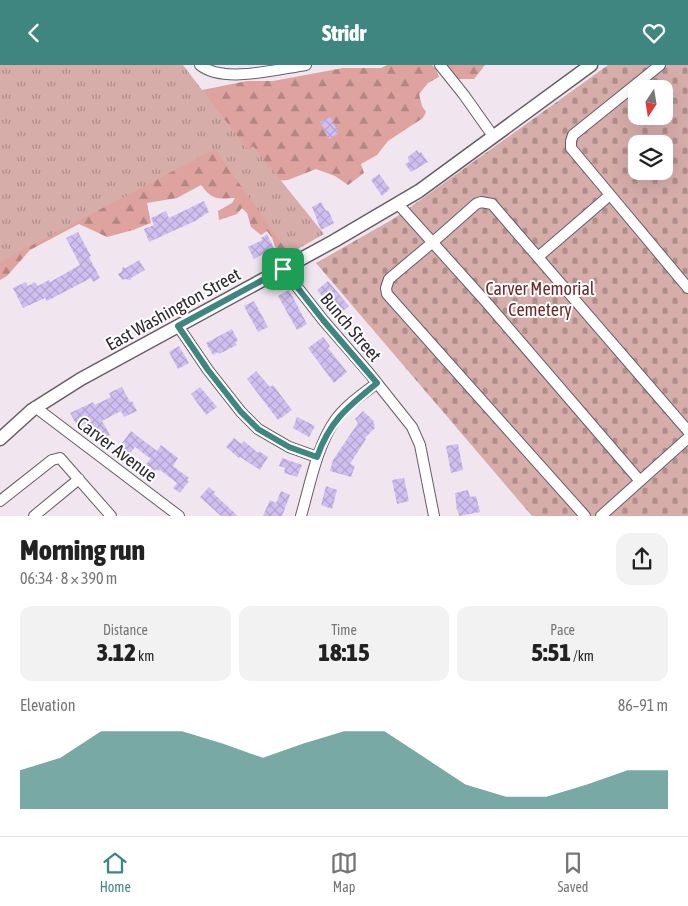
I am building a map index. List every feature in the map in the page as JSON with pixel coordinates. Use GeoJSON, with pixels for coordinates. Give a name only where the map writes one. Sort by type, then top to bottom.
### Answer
{"type":"FeatureCollection","features":[{"type":"Feature","properties":{"kind":"main road","name":"East Washington Street"},"geometry":{"type":"LineString","coordinates":[[0,439],[35,407],[81,379],[398,204],[591,65]]}},
{"type":"Feature","properties":{"kind":"street"},"geometry":{"type":"LineString","coordinates":[[200,65],[215,73],[234,75],[306,65]]}},
{"type":"Feature","properties":{"kind":"street"},"geometry":{"type":"LineString","coordinates":[[440,65],[493,136]]}},
{"type":"Feature","properties":{"kind":"street"},"geometry":{"type":"LineString","coordinates":[[660,65],[573,135],[571,141],[572,148],[688,288]]}},
{"type":"Feature","properties":{"kind":"street"},"geometry":{"type":"LineString","coordinates":[[538,257],[610,195]]}},
{"type":"Feature","properties":{"kind":"street"},"geometry":{"type":"LineString","coordinates":[[584,516],[387,294],[386,289],[389,279],[476,204],[487,202],[492,204],[688,431]]}},
{"type":"Feature","properties":{"kind":"street"},"geometry":{"type":"LineString","coordinates":[[398,204],[640,481]]}},
{"type":"Feature","properties":{"kind":"street","name":"Bunch Street"},"geometry":{"type":"LineString","coordinates":[[283,269],[412,427],[418,439],[434,516]]}},
{"type":"Feature","properties":{"kind":"street"},"geometry":{"type":"LineString","coordinates":[[178,326],[208,370],[241,412],[258,429],[289,447],[317,457]]}},
{"type":"Feature","properties":{"kind":"street"},"geometry":{"type":"LineString","coordinates":[[301,516],[317,457],[324,439],[337,418],[377,383]]}},
{"type":"Feature","properties":{"kind":"street","name":"Carver Avenue"},"geometry":{"type":"LineString","coordinates":[[35,407],[179,516]]}},
{"type":"Feature","properties":{"kind":"street"},"geometry":{"type":"LineString","coordinates":[[601,516],[688,438]]}},
{"type":"Feature","properties":{"kind":"street"},"geometry":{"type":"LineString","coordinates":[[0,501],[52,460],[60,458],[111,516]]}},
{"type":"Feature","properties":{"kind":"street"},"geometry":{"type":"LineString","coordinates":[[34,516],[78,479]]}},
{"type":"Feature","properties":{"kind":"green space"},"geometry":{"type":"Polygon","coordinates":[[[0,65],[197,91],[247,81],[273,81],[343,68],[381,68],[387,65],[432,65],[439,77],[428,83],[419,94],[422,106],[426,112],[423,118],[388,141],[377,155],[361,164],[364,173],[348,185],[335,176],[316,169],[288,180],[249,183],[302,237],[297,253],[281,260],[270,253],[276,249],[272,238],[267,231],[261,235],[251,227],[247,213],[242,208],[237,214],[219,220],[218,211],[232,203],[235,198],[224,199],[212,196],[201,185],[177,198],[147,203],[151,223],[133,230],[107,237],[79,224],[30,250],[7,276],[0,280],[0,65]]]}},
{"type":"Feature","properties":{"kind":"green space"},"geometry":{"type":"Polygon","coordinates":[[[0,65],[183,65],[248,150],[253,146],[324,234],[289,254],[215,149],[0,262],[0,65]]]}},
{"type":"Feature","properties":{"kind":"green space"},"geometry":{"type":"Polygon","coordinates":[[[446,65],[485,65],[474,79],[456,79],[446,65]]]}},
{"type":"Feature","properties":{"kind":"green space","name":"Carver Memorial Cemetery"},"geometry":{"type":"Polygon","coordinates":[[[608,65],[688,65],[688,516],[532,516],[316,263],[393,219],[608,65]]]}},
{"type":"Feature","properties":{"kind":"building"},"geometry":{"type":"Polygon","coordinates":[[[330,117],[339,133],[329,139],[320,122],[330,117]]]}},
{"type":"Feature","properties":{"kind":"building"},"geometry":{"type":"Polygon","coordinates":[[[417,150],[419,153],[421,152],[428,162],[411,172],[405,164],[409,162],[408,157],[417,150]]]}},
{"type":"Feature","properties":{"kind":"building"},"geometry":{"type":"Polygon","coordinates":[[[379,174],[390,189],[382,196],[371,180],[379,174]]]}},
{"type":"Feature","properties":{"kind":"building"},"geometry":{"type":"Polygon","coordinates":[[[204,201],[209,212],[195,221],[149,242],[144,229],[154,225],[151,218],[166,211],[169,218],[204,201]]]}},
{"type":"Feature","properties":{"kind":"building"},"geometry":{"type":"Polygon","coordinates":[[[321,202],[326,211],[328,210],[334,223],[321,230],[312,207],[321,202]]]}},
{"type":"Feature","properties":{"kind":"building"},"geometry":{"type":"Polygon","coordinates":[[[78,232],[100,278],[93,282],[91,278],[47,301],[45,298],[23,308],[13,288],[26,282],[28,286],[35,282],[38,286],[49,280],[50,282],[80,265],[66,238],[78,232]]]}},
{"type":"Feature","properties":{"kind":"building"},"geometry":{"type":"Polygon","coordinates":[[[267,234],[274,248],[254,259],[248,247],[262,240],[261,238],[267,234]]]}},
{"type":"Feature","properties":{"kind":"building"},"geometry":{"type":"Polygon","coordinates":[[[139,260],[145,270],[131,278],[131,280],[122,280],[118,274],[123,267],[126,268],[139,260]]]}},
{"type":"Feature","properties":{"kind":"building"},"geometry":{"type":"Polygon","coordinates":[[[328,281],[349,306],[338,315],[317,290],[328,281]]]}},
{"type":"Feature","properties":{"kind":"building"},"geometry":{"type":"Polygon","coordinates":[[[289,290],[307,324],[297,330],[278,296],[289,290]]]}},
{"type":"Feature","properties":{"kind":"building"},"geometry":{"type":"Polygon","coordinates":[[[254,301],[268,327],[258,332],[244,306],[254,301]]]}},
{"type":"Feature","properties":{"kind":"building"},"geometry":{"type":"Polygon","coordinates":[[[232,329],[238,341],[235,342],[237,345],[213,355],[206,343],[232,329]]]}},
{"type":"Feature","properties":{"kind":"building"},"geometry":{"type":"Polygon","coordinates":[[[323,337],[330,346],[328,348],[347,372],[334,383],[308,348],[323,337]]]}},
{"type":"Feature","properties":{"kind":"building"},"geometry":{"type":"Polygon","coordinates":[[[179,346],[189,363],[178,369],[169,352],[179,346]]]}},
{"type":"Feature","properties":{"kind":"building"},"geometry":{"type":"Polygon","coordinates":[[[256,371],[270,387],[273,385],[292,410],[278,420],[247,379],[256,371]]]}},
{"type":"Feature","properties":{"kind":"building"},"geometry":{"type":"Polygon","coordinates":[[[122,387],[137,411],[124,417],[121,411],[102,421],[110,435],[100,441],[89,422],[78,427],[70,413],[93,402],[95,405],[111,397],[109,393],[122,387]]]}},
{"type":"Feature","properties":{"kind":"building"},"geometry":{"type":"Polygon","coordinates":[[[200,387],[217,407],[206,415],[191,394],[200,387]]]}},
{"type":"Feature","properties":{"kind":"building"},"geometry":{"type":"Polygon","coordinates":[[[363,411],[374,421],[375,428],[365,438],[350,464],[355,466],[351,477],[330,471],[333,460],[358,423],[355,419],[363,411]]]}},
{"type":"Feature","properties":{"kind":"building"},"geometry":{"type":"Polygon","coordinates":[[[297,417],[315,426],[309,437],[293,428],[297,417]]]}},
{"type":"Feature","properties":{"kind":"building"},"geometry":{"type":"Polygon","coordinates":[[[131,431],[157,451],[161,445],[178,458],[173,466],[189,478],[187,480],[189,481],[180,493],[173,488],[177,483],[160,470],[156,469],[155,471],[146,464],[151,459],[135,447],[127,457],[117,450],[131,431]]]}},
{"type":"Feature","properties":{"kind":"building"},"geometry":{"type":"Polygon","coordinates":[[[234,438],[242,444],[244,441],[258,453],[259,451],[268,457],[260,470],[239,458],[226,447],[234,438]]]}},
{"type":"Feature","properties":{"kind":"building"},"geometry":{"type":"Polygon","coordinates":[[[458,444],[463,470],[451,473],[446,446],[458,444]]]}},
{"type":"Feature","properties":{"kind":"building"},"geometry":{"type":"Polygon","coordinates":[[[282,458],[302,465],[297,477],[284,473],[285,468],[279,466],[282,458]]]}},
{"type":"Feature","properties":{"kind":"building"},"geometry":{"type":"Polygon","coordinates":[[[404,478],[409,501],[397,504],[392,480],[404,478]]]}},
{"type":"Feature","properties":{"kind":"building"},"geometry":{"type":"Polygon","coordinates":[[[326,486],[337,490],[332,509],[321,505],[326,486]]]}},
{"type":"Feature","properties":{"kind":"building"},"geometry":{"type":"Polygon","coordinates":[[[209,487],[238,516],[221,516],[200,497],[209,487]]]}},
{"type":"Feature","properties":{"kind":"building"},"geometry":{"type":"Polygon","coordinates":[[[468,490],[470,497],[476,496],[480,512],[459,516],[455,493],[468,490]]]}},
{"type":"Feature","properties":{"kind":"building"},"geometry":{"type":"Polygon","coordinates":[[[281,491],[290,495],[282,516],[263,516],[270,500],[276,503],[281,491]]]}},
{"type":"Feature","properties":{"kind":"route"},"geometry":{"type":"LineString","coordinates":[[283,269],[323,320],[377,383],[354,401],[337,418],[324,439],[317,457],[289,447],[258,429],[241,412],[208,370],[178,326],[283,269]]}}]}
